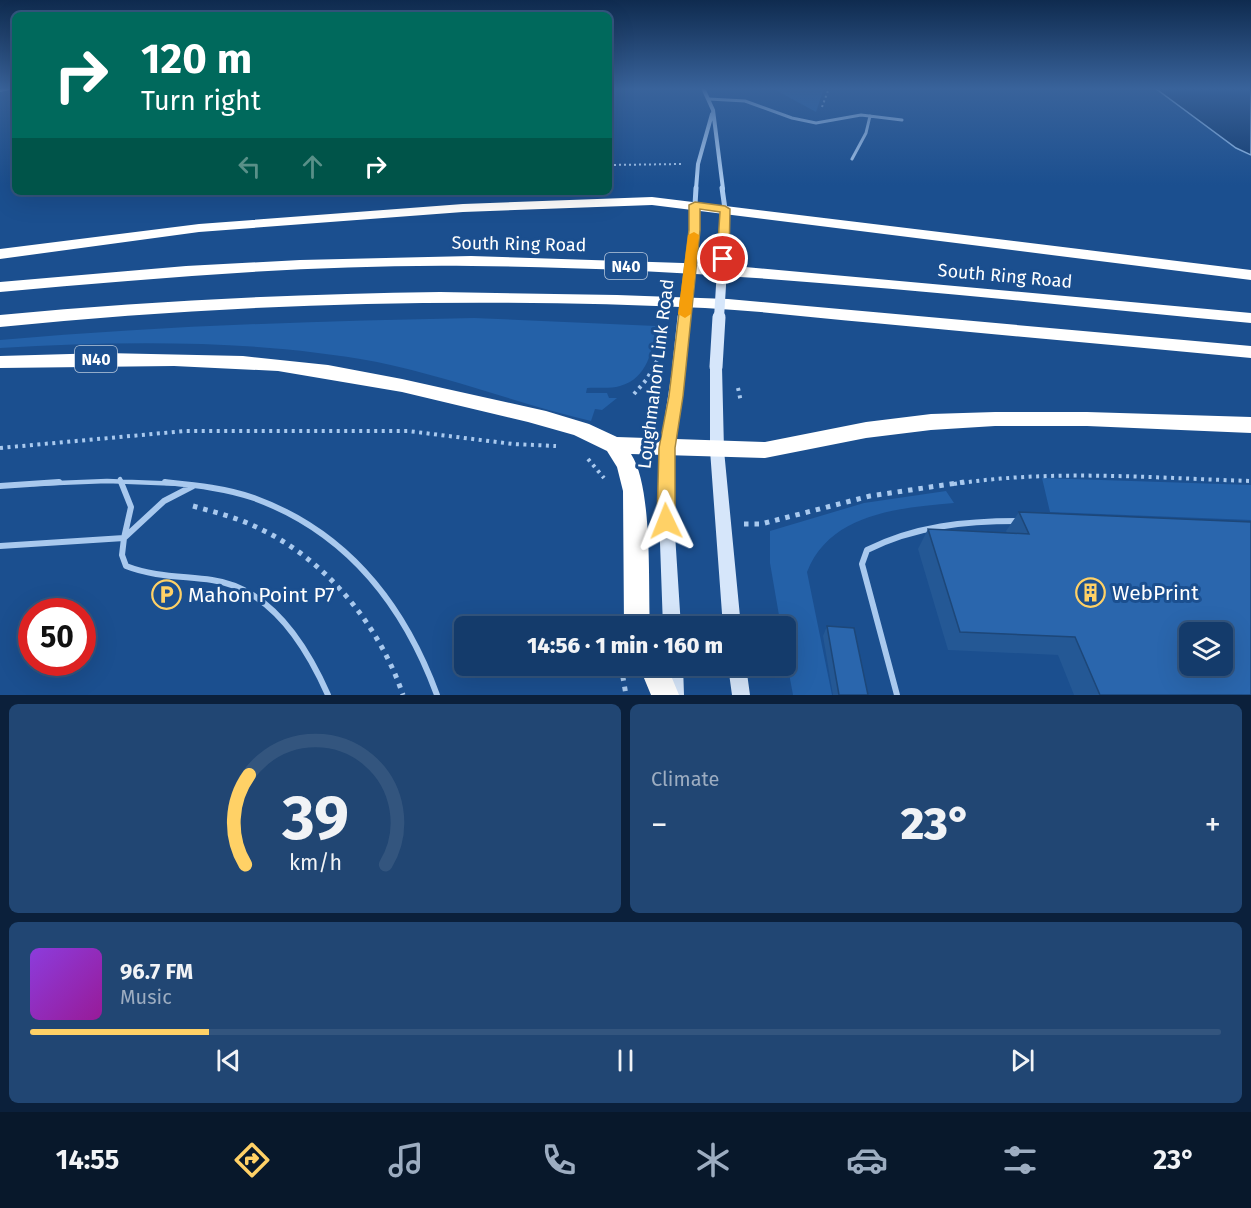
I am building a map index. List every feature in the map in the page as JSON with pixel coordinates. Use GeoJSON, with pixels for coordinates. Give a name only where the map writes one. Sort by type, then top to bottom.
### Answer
{"type":"FeatureCollection","features":[{"type":"Feature","properties":{"kind":"highway"},"geometry":{"type":"LineString","coordinates":[[0,254],[199,228],[464,208],[652,201],[1251,275]]}},
{"type":"Feature","properties":{"kind":"highway","name":"South Ring Road"},"geometry":{"type":"LineString","coordinates":[[0,287],[186,271],[300,265],[471,261],[713,269],[1251,318]]}},
{"type":"Feature","properties":{"kind":"highway","name":"N40"},"geometry":{"type":"LineString","coordinates":[[0,321],[136,308],[267,300],[374,296],[487,297],[708,303],[1251,352]]}},
{"type":"Feature","properties":{"kind":"highway","name":"N40"},"geometry":{"type":"LineString","coordinates":[[0,362],[90,359],[193,360],[280,366],[393,384],[540,418],[597,435],[614,445]]}},
{"type":"Feature","properties":{"kind":"highway"},"geometry":{"type":"LineString","coordinates":[[614,445],[717,450],[778,449],[866,430],[931,422],[1087,419],[1251,425]]}},
{"type":"Feature","properties":{"kind":"highway"},"geometry":{"type":"LineString","coordinates":[[614,445],[627,465],[634,491],[637,616]]}},
{"type":"Feature","properties":{"kind":"highway"},"geometry":{"type":"LineString","coordinates":[[657,676],[665,695]]}},
{"type":"Feature","properties":{"kind":"main road","name":"Loughmahon Link Road"},"geometry":{"type":"LineString","coordinates":[[671,616],[665,487],[667,448],[694,234],[695,205]]}},
{"type":"Feature","properties":{"kind":"main road"},"geometry":{"type":"LineString","coordinates":[[725,209],[716,367],[717,450],[731,616]]}},
{"type":"Feature","properties":{"kind":"main road"},"geometry":{"type":"LineString","coordinates":[[674,676],[675,695]]}},
{"type":"Feature","properties":{"kind":"main road"},"geometry":{"type":"LineString","coordinates":[[738,676],[741,695]]}},
{"type":"Feature","properties":{"kind":"street"},"geometry":{"type":"LineString","coordinates":[[695,205],[698,164],[710,120]]}},
{"type":"Feature","properties":{"kind":"street"},"geometry":{"type":"LineString","coordinates":[[714,120],[725,209]]}},
{"type":"Feature","properties":{"kind":"lane"},"geometry":{"type":"LineString","coordinates":[[804,120],[816,123],[830,120]]}},
{"type":"Feature","properties":{"kind":"lane"},"geometry":{"type":"LineString","coordinates":[[852,159],[866,133],[869,120]]}},
{"type":"Feature","properties":{"kind":"lane"},"geometry":{"type":"LineString","coordinates":[[120,479],[131,507],[122,555],[126,566],[137,572],[220,581],[246,590],[281,622],[320,675],[328,695]]}},
{"type":"Feature","properties":{"kind":"lane"},"geometry":{"type":"LineString","coordinates":[[0,486],[120,479],[195,485],[237,493],[265,502],[306,524],[350,556],[390,599],[430,670],[437,695]]}},
{"type":"Feature","properties":{"kind":"lane"},"geometry":{"type":"LineString","coordinates":[[0,546],[124,538],[179,490],[195,485]]}},
{"type":"Feature","properties":{"kind":"lane"},"geometry":{"type":"LineString","coordinates":[[897,695],[862,564],[867,550],[896,535],[936,526],[996,521],[1031,521]]}},
{"type":"Feature","properties":{"kind":"path"},"geometry":{"type":"LineString","coordinates":[[612,165],[698,164]]}},
{"type":"Feature","properties":{"kind":"path"},"geometry":{"type":"LineString","coordinates":[[634,394],[647,379],[657,361]]}},
{"type":"Feature","properties":{"kind":"path"},"geometry":{"type":"LineString","coordinates":[[0,448],[185,431],[408,431],[513,444],[564,446]]}},
{"type":"Feature","properties":{"kind":"path"},"geometry":{"type":"LineString","coordinates":[[585,457],[593,463],[609,488]]}},
{"type":"Feature","properties":{"kind":"path"},"geometry":{"type":"LineString","coordinates":[[723,523],[761,524],[870,496],[993,478],[1053,475],[1251,481]]}},
{"type":"Feature","properties":{"kind":"path"},"geometry":{"type":"LineString","coordinates":[[162,503],[195,506],[236,518],[271,533],[298,549],[324,570],[363,617],[403,695]]}},
{"type":"Feature","properties":{"kind":"path"},"geometry":{"type":"LineString","coordinates":[[623,676],[626,695]]}},
{"type":"Feature","properties":{"kind":"shaded area"},"geometry":{"type":"Polygon","coordinates":[[[1199,120],[1251,120],[1251,155],[1236,148],[1199,120]]]}},
{"type":"Feature","properties":{"kind":"shaded area"},"geometry":{"type":"Polygon","coordinates":[[[474,318],[656,326],[650,354],[637,377],[616,387],[587,388],[586,393],[607,393],[609,398],[617,398],[602,410],[595,409],[591,421],[404,368],[284,349],[141,343],[0,348],[0,340],[118,331],[474,318]]]}},
{"type":"Feature","properties":{"kind":"shaded area"},"geometry":{"type":"Polygon","coordinates":[[[1042,478],[1251,485],[1251,520],[1050,512],[1042,478]]]}},
{"type":"Feature","properties":{"kind":"shaded area"},"geometry":{"type":"Polygon","coordinates":[[[946,491],[954,503],[889,511],[868,517],[832,537],[818,552],[807,572],[832,695],[793,695],[790,676],[796,676],[796,616],[779,616],[770,563],[770,531],[864,503],[946,491]]]}},
{"type":"Feature","properties":{"kind":"building","name":"WebPrint"},"geometry":{"type":"Polygon","coordinates":[[[1019,512],[1251,522],[1251,695],[1100,695],[1075,637],[960,632],[928,529],[1029,534],[1019,512]]]}},
{"type":"Feature","properties":{"kind":"building"},"geometry":{"type":"Polygon","coordinates":[[[827,626],[854,628],[868,695],[839,695],[827,626]]]}},
{"type":"Feature","properties":{"kind":"slow traffic"},"geometry":{"type":"LineString","coordinates":[[685,314],[694,235]]}},
{"type":"Feature","properties":{"kind":"place","name":"WebPrint"},"geometry":{"type":"Point","coordinates":[1091,593]}},
{"type":"Feature","properties":{"kind":"place","name":"Mahon Point P7"},"geometry":{"type":"Point","coordinates":[167,595]}},
{"type":"Feature","properties":{"kind":"route"},"geometry":{"type":"LineString","coordinates":[[666,521],[667,448],[676,396],[695,205],[725,209],[723,259]]}}]}
